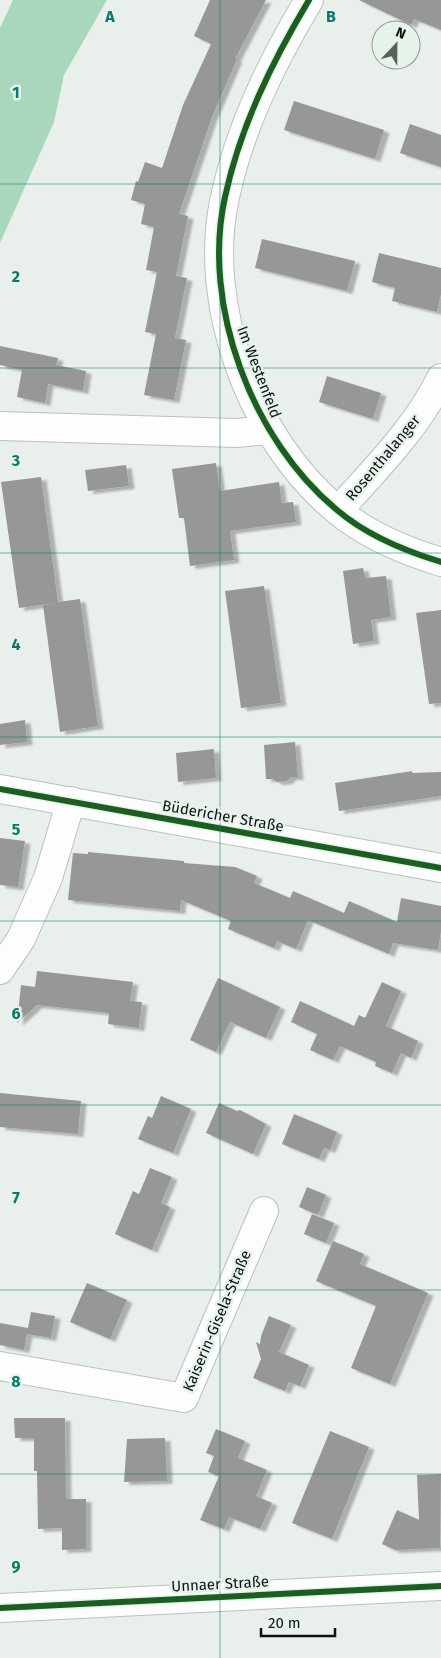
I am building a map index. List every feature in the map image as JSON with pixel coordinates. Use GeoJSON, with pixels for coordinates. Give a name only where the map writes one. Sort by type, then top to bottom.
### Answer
{"type":"FeatureCollection","features":[{"type":"Feature","properties":{"kind":"street","name":"Im Westenfeld"},"geometry":{"type":"LineString","coordinates":[[309,0],[267,77],[241,139],[225,198],[219,244],[221,295],[229,334],[243,374],[268,430],[316,492],[338,512],[378,538],[441,562]]}},
{"type":"Feature","properties":{"kind":"street","name":"Rosenthalanger"},"geometry":{"type":"LineString","coordinates":[[338,512],[412,424],[432,396],[441,378]]}},
{"type":"Feature","properties":{"kind":"street","name":"Im Westenfeld"},"geometry":{"type":"LineString","coordinates":[[0,426],[237,433],[268,430]]}},
{"type":"Feature","properties":{"kind":"street","name":"Büdericher Straße"},"geometry":{"type":"LineString","coordinates":[[0,789],[441,868]]}},
{"type":"Feature","properties":{"kind":"street"},"geometry":{"type":"LineString","coordinates":[[0,970],[21,939],[48,878],[71,802]]}},
{"type":"Feature","properties":{"kind":"street","name":"Kaiserin-Gisela-Straße"},"geometry":{"type":"LineString","coordinates":[[0,1366],[184,1398],[264,1211]]}},
{"type":"Feature","properties":{"kind":"street","name":"Unnaer Straße"},"geometry":{"type":"LineString","coordinates":[[0,1608],[441,1586]]}},
{"type":"Feature","properties":{"kind":"green space"},"geometry":{"type":"Polygon","coordinates":[[[13,0],[107,0],[64,75],[54,122],[0,243],[0,28],[13,0]]]}},
{"type":"Feature","properties":{"kind":"building"},"geometry":{"type":"Polygon","coordinates":[[[210,0],[266,0],[235,59],[237,59],[212,117],[179,214],[188,216],[176,276],[187,278],[175,338],[186,340],[174,400],[144,395],[156,334],[145,332],[157,272],[146,270],[154,227],[141,224],[145,204],[131,200],[136,181],[138,182],[145,162],[162,168],[183,105],[211,44],[194,36],[210,0]]]}},
{"type":"Feature","properties":{"kind":"building"},"geometry":{"type":"Polygon","coordinates":[[[359,0],[441,0],[441,30],[421,22],[421,20],[401,20],[359,0]]]}},
{"type":"Feature","properties":{"kind":"building"},"geometry":{"type":"Polygon","coordinates":[[[294,101],[384,130],[375,159],[284,130],[294,101]]]}},
{"type":"Feature","properties":{"kind":"building"},"geometry":{"type":"Polygon","coordinates":[[[410,124],[441,135],[441,167],[400,153],[410,124]]]}},
{"type":"Feature","properties":{"kind":"building"},"geometry":{"type":"Polygon","coordinates":[[[262,239],[355,261],[347,291],[255,268],[262,239]]]}},
{"type":"Feature","properties":{"kind":"building"},"geometry":{"type":"Polygon","coordinates":[[[379,253],[441,268],[441,294],[437,312],[392,301],[395,288],[372,282],[379,253]]]}},
{"type":"Feature","properties":{"kind":"building"},"geometry":{"type":"Polygon","coordinates":[[[0,346],[58,358],[56,365],[86,371],[83,391],[48,384],[45,403],[17,397],[22,370],[0,365],[0,346]]]}},
{"type":"Feature","properties":{"kind":"building"},"geometry":{"type":"Polygon","coordinates":[[[327,376],[381,393],[373,419],[319,402],[327,376]]]}},
{"type":"Feature","properties":{"kind":"building"},"geometry":{"type":"Polygon","coordinates":[[[216,463],[220,491],[279,482],[282,503],[293,502],[296,522],[230,531],[234,560],[190,566],[184,518],[179,518],[172,469],[216,463]]]}},
{"type":"Feature","properties":{"kind":"building"},"geometry":{"type":"Polygon","coordinates":[[[126,465],[129,486],[88,491],[85,470],[126,465]]]}},
{"type":"Feature","properties":{"kind":"building"},"geometry":{"type":"Polygon","coordinates":[[[41,477],[58,602],[80,599],[98,726],[60,732],[43,605],[55,603],[19,608],[1,482],[41,477]]]}},
{"type":"Feature","properties":{"kind":"building"},"geometry":{"type":"Polygon","coordinates":[[[363,568],[365,578],[386,576],[391,617],[371,620],[374,641],[353,644],[343,571],[363,568]]]}},
{"type":"Feature","properties":{"kind":"building"},"geometry":{"type":"Polygon","coordinates":[[[264,586],[281,703],[241,708],[225,591],[264,586]]]}},
{"type":"Feature","properties":{"kind":"building"},"geometry":{"type":"Polygon","coordinates":[[[441,610],[441,703],[429,704],[416,613],[441,610]]]}},
{"type":"Feature","properties":{"kind":"building"},"geometry":{"type":"Polygon","coordinates":[[[25,720],[27,742],[0,745],[0,724],[25,720]]]}},
{"type":"Feature","properties":{"kind":"building"},"geometry":{"type":"Polygon","coordinates":[[[295,742],[298,777],[291,777],[287,781],[277,782],[273,779],[266,779],[264,745],[295,742]]]}},
{"type":"Feature","properties":{"kind":"building"},"geometry":{"type":"Polygon","coordinates":[[[214,749],[216,778],[178,782],[176,753],[214,749]]]}},
{"type":"Feature","properties":{"kind":"building"},"geometry":{"type":"Polygon","coordinates":[[[412,771],[412,773],[441,772],[441,796],[339,811],[335,783],[412,771]]]}},
{"type":"Feature","properties":{"kind":"building"},"geometry":{"type":"Polygon","coordinates":[[[0,838],[25,841],[18,887],[0,885],[0,838]]]}},
{"type":"Feature","properties":{"kind":"building"},"geometry":{"type":"Polygon","coordinates":[[[88,852],[235,867],[257,876],[254,883],[290,898],[293,891],[344,913],[349,901],[397,922],[401,898],[441,906],[441,931],[438,950],[393,943],[389,954],[308,920],[296,949],[277,941],[274,948],[228,929],[231,921],[181,900],[180,911],[68,900],[73,853],[88,854],[88,852]]]}},
{"type":"Feature","properties":{"kind":"building"},"geometry":{"type":"Polygon","coordinates":[[[37,971],[133,982],[130,1001],[142,1002],[139,1028],[108,1024],[109,1013],[37,1005],[17,1023],[21,985],[35,987],[37,971]]]}},
{"type":"Feature","properties":{"kind":"building"},"geometry":{"type":"Polygon","coordinates":[[[218,978],[280,1007],[266,1038],[230,1022],[216,1052],[190,1040],[218,978]]]}},
{"type":"Feature","properties":{"kind":"building"},"geometry":{"type":"Polygon","coordinates":[[[382,982],[401,991],[386,1026],[418,1041],[411,1058],[401,1053],[392,1073],[375,1066],[376,1062],[340,1046],[333,1060],[310,1050],[317,1034],[291,1022],[300,1001],[354,1026],[359,1015],[365,1018],[382,982]]]}},
{"type":"Feature","properties":{"kind":"building"},"geometry":{"type":"Polygon","coordinates":[[[0,1093],[81,1101],[78,1134],[0,1127],[0,1093]]]}},
{"type":"Feature","properties":{"kind":"building"},"geometry":{"type":"Polygon","coordinates":[[[161,1096],[191,1109],[173,1153],[138,1139],[148,1116],[152,1118],[161,1096]]]}},
{"type":"Feature","properties":{"kind":"building"},"geometry":{"type":"Polygon","coordinates":[[[219,1103],[237,1111],[240,1110],[266,1124],[253,1154],[206,1133],[219,1103]]]}},
{"type":"Feature","properties":{"kind":"building"},"geometry":{"type":"Polygon","coordinates":[[[294,1114],[337,1132],[330,1150],[324,1148],[319,1159],[282,1144],[294,1114]]]}},
{"type":"Feature","properties":{"kind":"building"},"geometry":{"type":"Polygon","coordinates":[[[150,1168],[172,1177],[161,1203],[170,1207],[152,1250],[115,1234],[133,1191],[139,1194],[150,1168]]]}},
{"type":"Feature","properties":{"kind":"building"},"geometry":{"type":"Polygon","coordinates":[[[307,1187],[326,1195],[318,1215],[299,1207],[307,1187]]]}},
{"type":"Feature","properties":{"kind":"building"},"geometry":{"type":"Polygon","coordinates":[[[312,1214],[334,1223],[326,1243],[304,1234],[312,1214]]]}},
{"type":"Feature","properties":{"kind":"building"},"geometry":{"type":"Polygon","coordinates":[[[333,1241],[364,1254],[360,1264],[428,1293],[390,1384],[351,1368],[376,1306],[316,1281],[333,1241]]]}},
{"type":"Feature","properties":{"kind":"building"},"geometry":{"type":"Polygon","coordinates":[[[87,1283],[127,1300],[110,1339],[70,1322],[87,1283]]]}},
{"type":"Feature","properties":{"kind":"building"},"geometry":{"type":"Polygon","coordinates":[[[31,1312],[55,1316],[51,1338],[27,1334],[24,1350],[0,1345],[0,1323],[28,1328],[31,1312]]]}},
{"type":"Feature","properties":{"kind":"building"},"geometry":{"type":"Polygon","coordinates":[[[269,1316],[291,1325],[279,1352],[309,1365],[300,1386],[289,1382],[285,1391],[253,1378],[261,1359],[256,1342],[260,1344],[269,1316]]]}},
{"type":"Feature","properties":{"kind":"building"},"geometry":{"type":"Polygon","coordinates":[[[14,1418],[65,1418],[66,1499],[86,1499],[86,1549],[62,1550],[62,1528],[38,1529],[37,1471],[34,1471],[34,1438],[15,1438],[14,1418]]]}},
{"type":"Feature","properties":{"kind":"building"},"geometry":{"type":"Polygon","coordinates":[[[216,1429],[245,1441],[238,1458],[267,1470],[256,1496],[272,1503],[260,1529],[229,1517],[224,1529],[200,1520],[219,1476],[208,1472],[214,1456],[206,1453],[216,1429]]]}},
{"type":"Feature","properties":{"kind":"building"},"geometry":{"type":"Polygon","coordinates":[[[330,1431],[369,1447],[332,1539],[292,1523],[330,1431]]]}},
{"type":"Feature","properties":{"kind":"building"},"geometry":{"type":"Polygon","coordinates":[[[165,1438],[167,1481],[124,1482],[127,1439],[165,1438]]]}},
{"type":"Feature","properties":{"kind":"building"},"geometry":{"type":"Polygon","coordinates":[[[441,1474],[440,1548],[395,1550],[382,1544],[397,1510],[419,1520],[417,1475],[441,1474]]]}},
{"type":"Feature","properties":{"kind":"cycle path"},"geometry":{"type":"LineString","coordinates":[[309,0],[282,47],[259,95],[248,120],[231,171],[219,239],[220,282],[227,325],[240,368],[258,409],[280,447],[307,481],[337,510],[373,535],[414,553],[441,562]]}},
{"type":"Feature","properties":{"kind":"cycle path"},"geometry":{"type":"LineString","coordinates":[[0,789],[441,868]]}},
{"type":"Feature","properties":{"kind":"cycle path"},"geometry":{"type":"LineString","coordinates":[[0,1608],[441,1586]]}}]}
